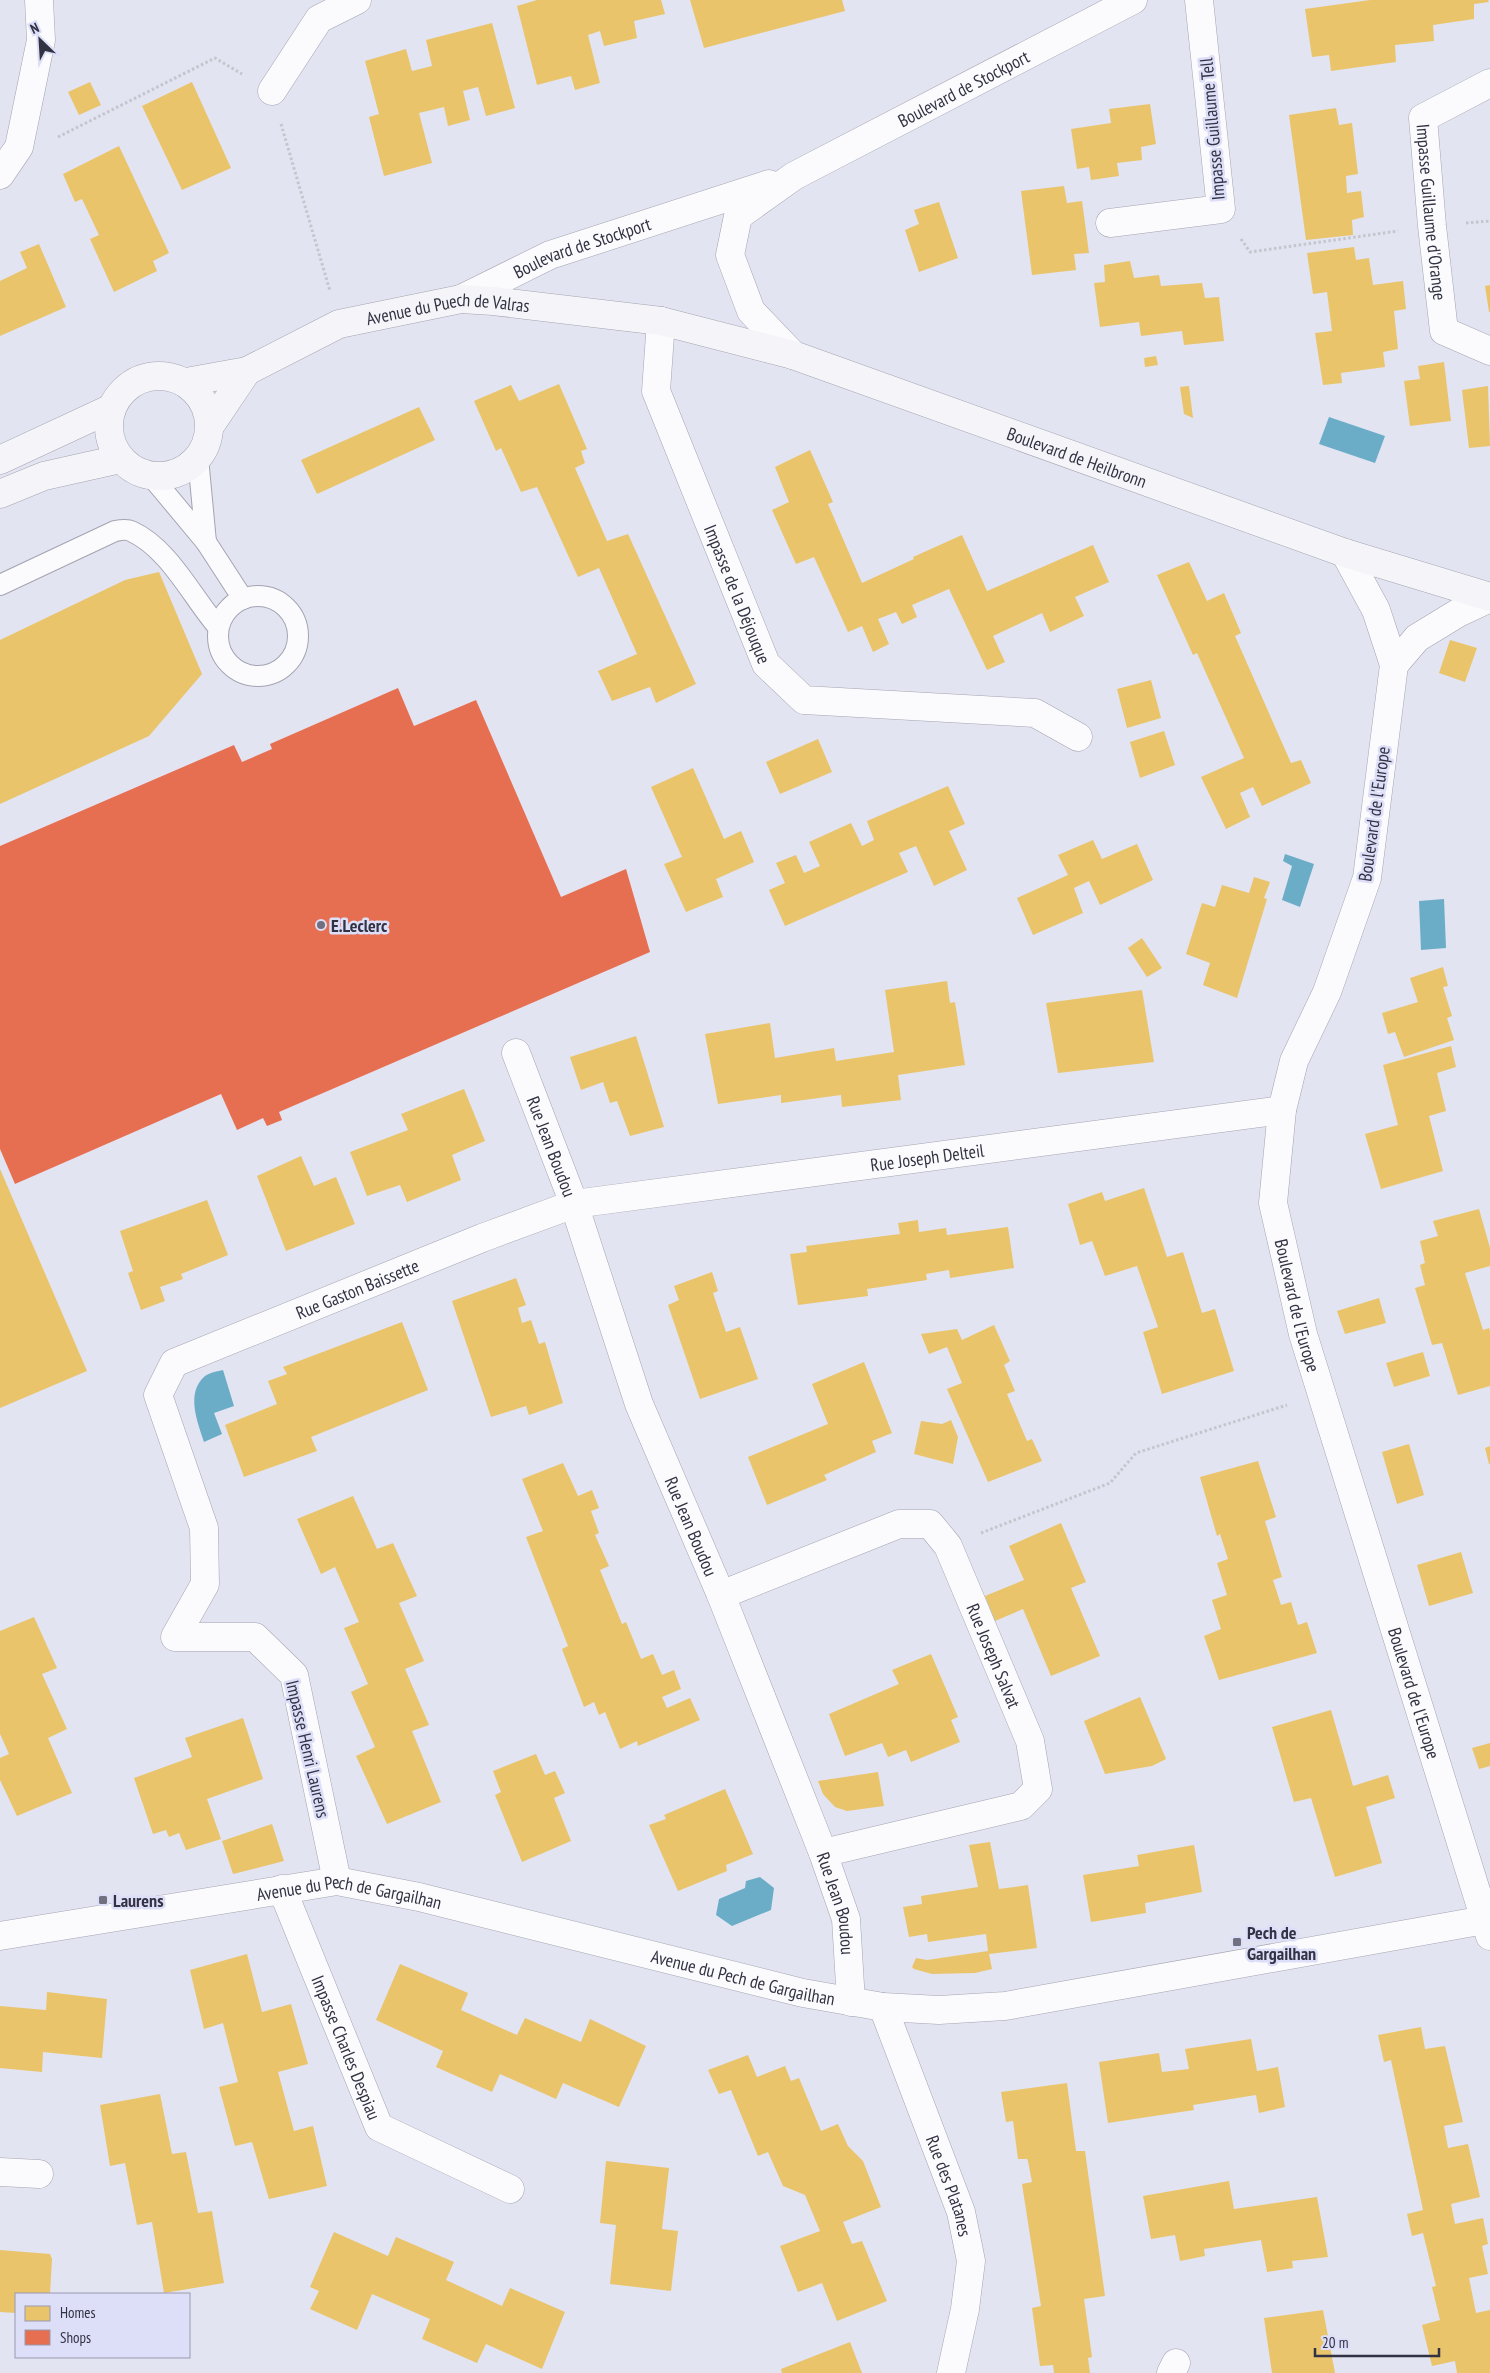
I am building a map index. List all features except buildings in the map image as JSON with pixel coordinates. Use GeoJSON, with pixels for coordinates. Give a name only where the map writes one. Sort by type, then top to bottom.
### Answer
{"type":"FeatureCollection","features":[{"type":"Feature","properties":{"kind":"street"},"geometry":{"type":"LineString","coordinates":[[0,174],[19,147],[41,40],[39,0]]}},
{"type":"Feature","properties":{"kind":"street"},"geometry":{"type":"LineString","coordinates":[[272,91],[319,19],[357,0]]}},
{"type":"Feature","properties":{"kind":"street","name":"Boulevard de Stockport"},"geometry":{"type":"LineString","coordinates":[[793,355],[751,311],[730,255],[738,216],[794,176],[1133,0]]}},
{"type":"Feature","properties":{"kind":"street","name":"Impasse Guillaume Tell"},"geometry":{"type":"LineString","coordinates":[[1110,223],[1221,209],[1200,0]]}},
{"type":"Feature","properties":{"kind":"street","name":"Impasse Guillaume d'Orange"},"geometry":{"type":"LineString","coordinates":[[1490,83],[1423,118],[1432,226],[1444,331],[1490,352]]}},
{"type":"Feature","properties":{"kind":"street","name":"Boulevard de Stockport"},"geometry":{"type":"LineString","coordinates":[[461,299],[550,255],[794,176]]}},
{"type":"Feature","properties":{"kind":"street","name":"Avenue du Puech de Valras"},"geometry":{"type":"LineString","coordinates":[[186,382],[247,371],[339,324],[461,299],[493,301],[661,321]]}},
{"type":"Feature","properties":{"kind":"street","name":"Boulevard de Heilbronn"},"geometry":{"type":"LineString","coordinates":[[661,321],[793,355],[1345,553],[1490,598]]}},
{"type":"Feature","properties":{"kind":"street","name":"Impasse de la Déjouque"},"geometry":{"type":"LineString","coordinates":[[661,321],[656,391],[766,664],[804,700],[1035,713],[1078,737]]}},
{"type":"Feature","properties":{"kind":"street","name":"Avenue du Puech de Valras"},"geometry":{"type":"LineString","coordinates":[[210,426],[247,371]]}},
{"type":"Feature","properties":{"kind":"street"},"geometry":{"type":"LineString","coordinates":[[169,376],[186,382],[205,403],[210,426],[207,442],[198,458],[185,469],[168,476],[151,476],[134,470],[120,459],[109,434],[112,408],[127,386],[143,378],[169,376]]}},
{"type":"Feature","properties":{"kind":"street"},"geometry":{"type":"LineString","coordinates":[[0,460],[112,408]]}},
{"type":"Feature","properties":{"kind":"street"},"geometry":{"type":"LineString","coordinates":[[0,494],[44,476],[120,459]]}},
{"type":"Feature","properties":{"kind":"street","name":"Boulevard de l'Europe"},"geometry":{"type":"LineString","coordinates":[[1345,553],[1376,610],[1394,665],[1367,878],[1327,992],[1294,1061],[1282,1110],[1273,1203],[1303,1334],[1488,1925]]}},
{"type":"Feature","properties":{"kind":"street"},"geometry":{"type":"LineString","coordinates":[[1394,665],[1417,638],[1458,613],[1490,598]]}},
{"type":"Feature","properties":{"kind":"street","name":"Rue Jean Boudou"},"geometry":{"type":"LineString","coordinates":[[516,1053],[574,1204],[639,1404],[721,1595],[823,1852],[846,1919],[851,2002]]}},
{"type":"Feature","properties":{"kind":"street","name":"Rue Joseph Delteil"},"geometry":{"type":"LineString","coordinates":[[574,1204],[1282,1110]]}},
{"type":"Feature","properties":{"kind":"street","name":"Rue Gaston Baissette"},"geometry":{"type":"LineString","coordinates":[[158,1395],[174,1363],[482,1238],[574,1204]]}},
{"type":"Feature","properties":{"kind":"street","name":"Impasse Henri Laurens"},"geometry":{"type":"LineString","coordinates":[[158,1395],[204,1528],[205,1584],[175,1637],[256,1637],[294,1675],[337,1881]]}},
{"type":"Feature","properties":{"kind":"street","name":"Rue Joseph Salvat"},"geometry":{"type":"LineString","coordinates":[[721,1595],[899,1524],[930,1524],[948,1546],[1030,1741],[1038,1789],[1022,1806],[823,1852]]}},
{"type":"Feature","properties":{"kind":"street","name":"Avenue du Pech de Gargailhan"},"geometry":{"type":"LineString","coordinates":[[0,1936],[337,1881],[419,1897],[803,1993],[882,2007],[939,2010],[1005,2006],[1488,1925]]}},
{"type":"Feature","properties":{"kind":"street","name":"Impasse Charles Despiau"},"geometry":{"type":"LineString","coordinates":[[282,1889],[379,2127],[510,2189]]}},
{"type":"Feature","properties":{"kind":"street","name":"Rue des Platanes"},"geometry":{"type":"LineString","coordinates":[[882,2007],[961,2212],[971,2260],[965,2309],[951,2373]]}},
{"type":"Feature","properties":{"kind":"street"},"geometry":{"type":"LineString","coordinates":[[0,2172],[39,2174]]}},
{"type":"Feature","properties":{"kind":"lane"},"geometry":{"type":"LineString","coordinates":[[198,458],[206,542]]}},
{"type":"Feature","properties":{"kind":"lane"},"geometry":{"type":"LineString","coordinates":[[151,476],[206,542],[242,599]]}},
{"type":"Feature","properties":{"kind":"lane"},"geometry":{"type":"LineString","coordinates":[[0,585],[115,530],[130,530],[166,556],[202,608],[218,627]]}},
{"type":"Feature","properties":{"kind":"lane"},"geometry":{"type":"LineString","coordinates":[[251,596],[267,596],[281,602],[293,613],[298,628],[299,644],[292,659],[281,670],[266,676],[250,676],[235,669],[224,658],[218,643],[218,627],[224,613],[236,601],[251,596]]}},
{"type":"Feature","properties":{"kind":"path"},"geometry":{"type":"LineString","coordinates":[[19,147],[63,136],[215,58],[272,91],[339,324]]}},
{"type":"Feature","properties":{"kind":"path"},"geometry":{"type":"LineString","coordinates":[[1221,209],[1250,252],[1432,226],[1490,221]]}},
{"type":"Feature","properties":{"kind":"path"},"geometry":{"type":"LineString","coordinates":[[948,1546],[1110,1483],[1136,1453],[1322,1394]]}},
{"type":"Feature","properties":{"kind":"water"},"geometry":{"type":"Polygon","coordinates":[[[1329,417],[1385,436],[1375,463],[1319,444],[1329,417]]]}},
{"type":"Feature","properties":{"kind":"water"},"geometry":{"type":"Polygon","coordinates":[[[1285,854],[1314,864],[1300,907],[1282,900],[1292,866],[1283,861],[1285,854]]]}},
{"type":"Feature","properties":{"kind":"water"},"geometry":{"type":"Polygon","coordinates":[[[1444,899],[1446,948],[1421,950],[1419,901],[1444,899]]]}},
{"type":"Feature","properties":{"kind":"water"},"geometry":{"type":"Polygon","coordinates":[[[223,1370],[234,1406],[214,1413],[222,1434],[204,1442],[196,1417],[194,1399],[196,1391],[199,1383],[205,1376],[223,1370]]]}},
{"type":"Feature","properties":{"kind":"water"},"geometry":{"type":"Polygon","coordinates":[[[760,1877],[774,1888],[771,1910],[732,1926],[716,1915],[719,1899],[745,1888],[746,1881],[760,1877]]]}},
{"type":"Feature","properties":{"kind":"place","name":"E.Leclerc"},"geometry":{"type":"Point","coordinates":[321,925]}},
{"type":"Feature","properties":{"kind":"place","name":"Laurens"},"geometry":{"type":"Point","coordinates":[103,1900]}},
{"type":"Feature","properties":{"kind":"place","name":"Pech de Gargailhan"},"geometry":{"type":"Point","coordinates":[1237,1942]}}]}
